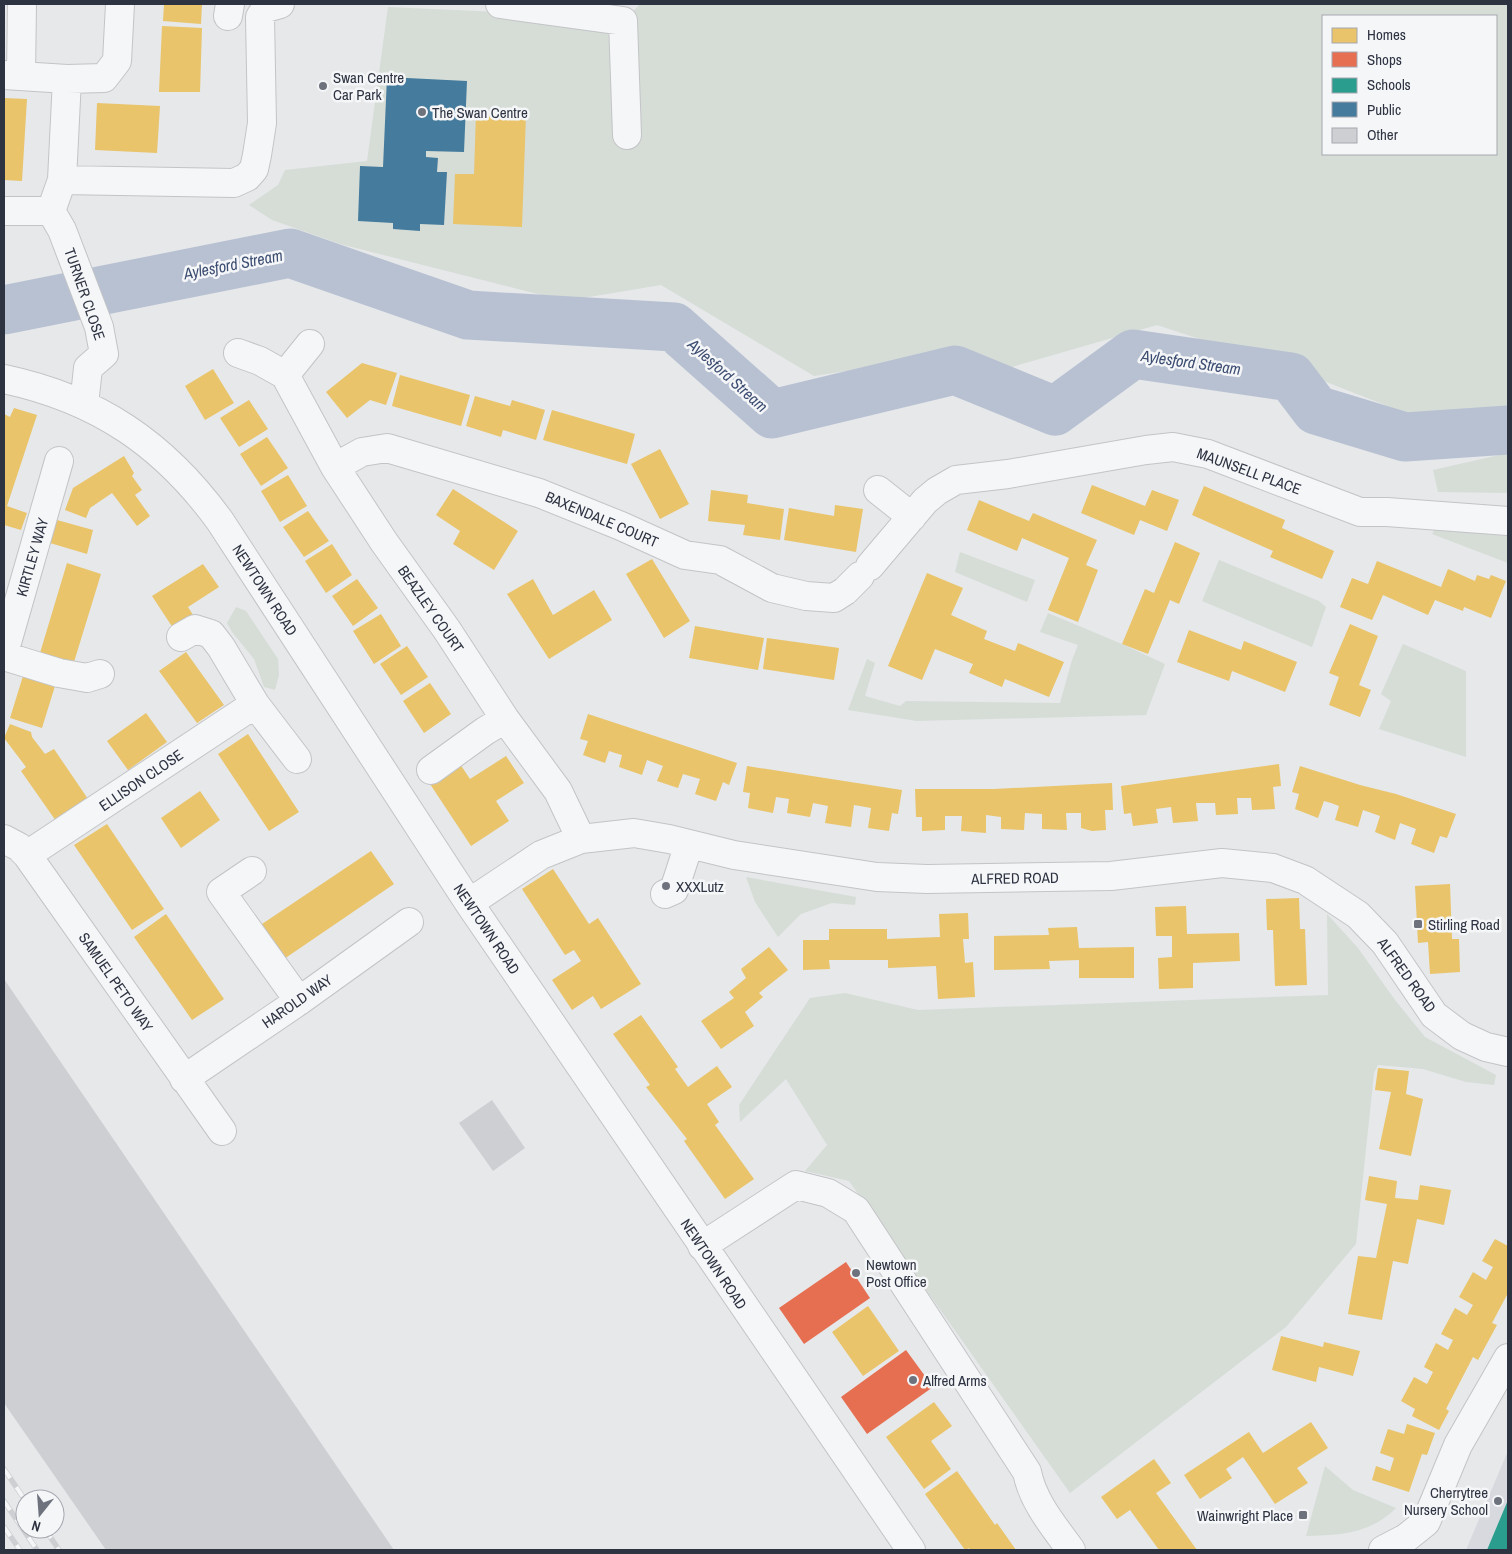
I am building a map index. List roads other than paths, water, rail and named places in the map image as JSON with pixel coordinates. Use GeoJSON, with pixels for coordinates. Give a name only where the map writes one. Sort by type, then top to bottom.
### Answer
{"type":"FeatureCollection","features":[{"type":"Feature","properties":{"kind":"street"},"geometry":{"type":"LineString","coordinates":[[22,4],[12,76],[67,78],[104,78],[117,61],[120,4]]}},
{"type":"Feature","properties":{"kind":"street"},"geometry":{"type":"LineString","coordinates":[[62,180],[234,183],[247,177],[254,169],[262,123],[260,17],[266,8],[280,4]]}},
{"type":"Feature","properties":{"kind":"street"},"geometry":{"type":"LineString","coordinates":[[500,4],[623,21],[627,135]]}},
{"type":"Feature","properties":{"kind":"street"},"geometry":{"type":"LineString","coordinates":[[4,211],[57,221],[62,180],[67,78]]}},
{"type":"Feature","properties":{"kind":"street","name":"TURNER CLOSE"},"geometry":{"type":"LineString","coordinates":[[57,221],[99,327],[104,354],[88,368],[84,405]]}},
{"type":"Feature","properties":{"kind":"street"},"geometry":{"type":"LineString","coordinates":[[238,353],[260,360],[285,375],[310,344]]}},
{"type":"Feature","properties":{"kind":"street","name":"BEAZLEY COURT"},"geometry":{"type":"LineString","coordinates":[[285,375],[335,466],[384,542],[447,630],[505,720],[558,791],[581,839]]}},
{"type":"Feature","properties":{"kind":"street","name":"NEWTOWN ROAD"},"geometry":{"type":"LineString","coordinates":[[4,379],[60,395],[110,418],[134,433],[159,453],[202,497],[220,521],[469,903],[911,1550]]}},
{"type":"Feature","properties":{"kind":"street","name":"MAUNSELL PLACE"},"geometry":{"type":"LineString","coordinates":[[865,571],[925,501],[937,491],[956,480],[1008,474],[1173,447],[1208,454],[1360,512],[1387,512],[1508,521]]}},
{"type":"Feature","properties":{"kind":"street","name":"BAXENDALE COURT"},"geometry":{"type":"LineString","coordinates":[[335,466],[362,452],[388,448],[539,493],[621,526],[685,555],[720,560],[772,588],[806,596],[834,598],[845,592],[865,571]]}},
{"type":"Feature","properties":{"kind":"street","name":"KIRTLEY WAY"},"geometry":{"type":"LineString","coordinates":[[4,654],[59,461]]}},
{"type":"Feature","properties":{"kind":"street"},"geometry":{"type":"LineString","coordinates":[[878,490],[912,517]]}},
{"type":"Feature","properties":{"kind":"street"},"geometry":{"type":"LineString","coordinates":[[181,637],[195,629],[210,634],[221,648],[255,704],[297,759]]}},
{"type":"Feature","properties":{"kind":"street"},"geometry":{"type":"LineString","coordinates":[[4,654],[59,673],[87,678],[100,674]]}},
{"type":"Feature","properties":{"kind":"street","name":"ELLISON CLOSE"},"geometry":{"type":"LineString","coordinates":[[27,855],[255,704]]}},
{"type":"Feature","properties":{"kind":"street"},"geometry":{"type":"LineString","coordinates":[[431,770],[505,720]]}},
{"type":"Feature","properties":{"kind":"street","name":"ALFRED ROAD"},"geometry":{"type":"LineString","coordinates":[[469,903],[541,855],[581,839],[634,834],[689,844],[734,855],[868,875],[927,879],[1111,876],[1222,863],[1273,868],[1305,880],[1358,915],[1385,943],[1434,1015],[1462,1036],[1486,1047],[1508,1052]]}},
{"type":"Feature","properties":{"kind":"street","name":"SAMUEL PETO WAY"},"geometry":{"type":"LineString","coordinates":[[4,839],[19,847],[27,855],[222,1131]]}},
{"type":"Feature","properties":{"kind":"street"},"geometry":{"type":"LineString","coordinates":[[665,894],[674,890],[689,844]]}},
{"type":"Feature","properties":{"kind":"street"},"geometry":{"type":"LineString","coordinates":[[252,871],[221,892],[299,1001]]}},
{"type":"Feature","properties":{"kind":"street","name":"HAROLD WAY"},"geometry":{"type":"LineString","coordinates":[[184,1079],[299,1001],[375,955],[409,922]]}},
{"type":"Feature","properties":{"kind":"street"},"geometry":{"type":"LineString","coordinates":[[702,1246],[796,1185],[828,1193],[856,1210],[1027,1472],[1029,1485],[1036,1500],[1070,1550]]}},
{"type":"Feature","properties":{"kind":"street"},"geometry":{"type":"LineString","coordinates":[[1383,1550],[1406,1538],[1426,1522],[1458,1445],[1508,1358]]}},
{"type":"Feature","properties":{"kind":"waterway","name":"Aylesford Stream"},"geometry":{"type":"LineString","coordinates":[[4,310],[290,253],[468,315],[674,327],[772,414],[955,370],[1055,411],[1133,354],[1291,377],[1316,410],[1405,437],[1508,430]]}},
{"type":"Feature","properties":{"kind":"railway"},"geometry":{"type":"LineString","coordinates":[[4,1469],[18,1489]]}},
{"type":"Feature","properties":{"kind":"railway"},"geometry":{"type":"LineString","coordinates":[[4,1501],[37,1550]]}},
{"type":"Feature","properties":{"kind":"railway"},"geometry":{"type":"LineString","coordinates":[[4,1527],[20,1550]]}},
{"type":"Feature","properties":{"kind":"railway"},"geometry":{"type":"LineString","coordinates":[[52,1539],[59,1550]]}},
{"type":"Feature","properties":{"kind":"place","name":"Swan Centre Car Park"},"geometry":{"type":"Point","coordinates":[323,86]}},
{"type":"Feature","properties":{"kind":"place","name":"The Swan Centre"},"geometry":{"type":"Point","coordinates":[422,112]}},
{"type":"Feature","properties":{"kind":"place","name":"XXXLutz"},"geometry":{"type":"Point","coordinates":[666,886]}},
{"type":"Feature","properties":{"kind":"place","name":"Stirling Road"},"geometry":{"type":"Point","coordinates":[1418,924]}},
{"type":"Feature","properties":{"kind":"place","name":"Newtown Post Office"},"geometry":{"type":"Point","coordinates":[856,1273]}},
{"type":"Feature","properties":{"kind":"place","name":"Alfred Arms"},"geometry":{"type":"Point","coordinates":[913,1380]}},
{"type":"Feature","properties":{"kind":"place","name":"Cherrytree Nursery School"},"geometry":{"type":"Point","coordinates":[1498,1501]}},
{"type":"Feature","properties":{"kind":"place","name":"Wainwright Place"},"geometry":{"type":"Point","coordinates":[1303,1515]}}]}
